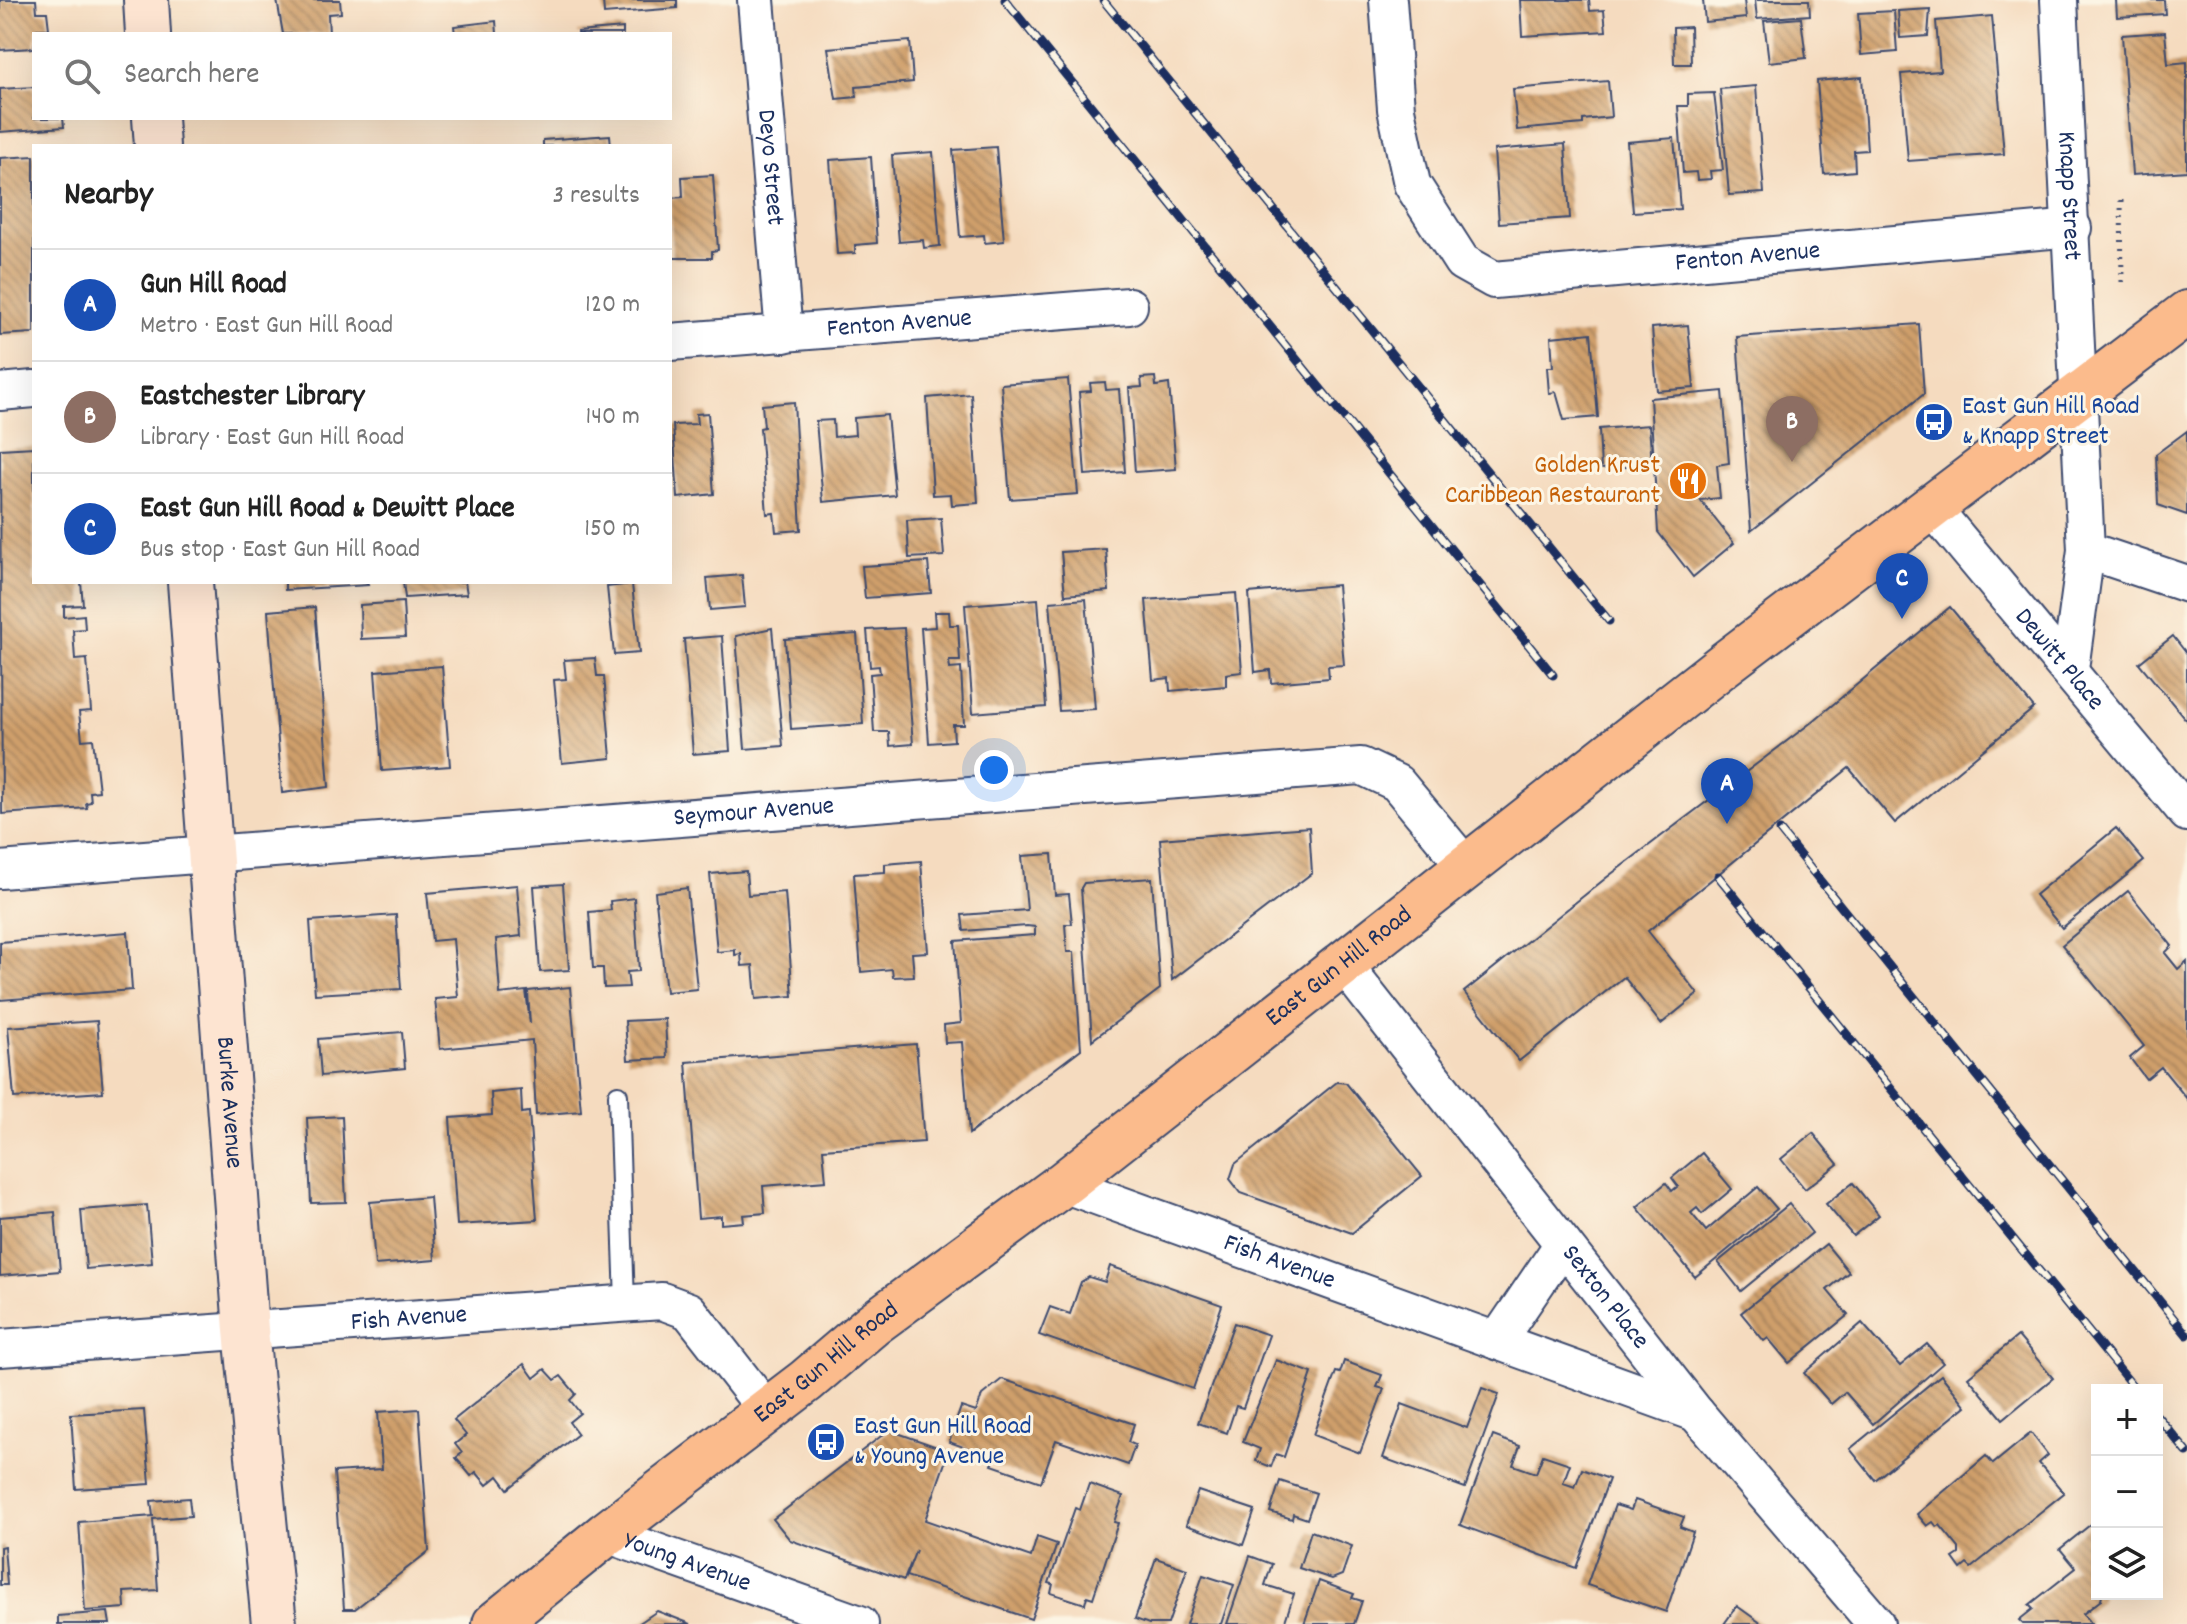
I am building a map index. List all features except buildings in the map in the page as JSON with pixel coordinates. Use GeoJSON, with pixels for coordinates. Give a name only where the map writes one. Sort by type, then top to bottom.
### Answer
{"type":"FeatureCollection","features":[{"type":"Feature","properties":{"kind":"main road"},"geometry":{"type":"LineString","coordinates":[[146,0],[148,32]]}},
{"type":"Feature","properties":{"kind":"main road"},"geometry":{"type":"LineString","coordinates":[[155,120],[157,144]]}},
{"type":"Feature","properties":{"kind":"main road","name":"East Gun Hill Road"},"geometry":{"type":"LineString","coordinates":[[495,1624],[873,1324],[1063,1184],[1465,865],[2187,313]]}},
{"type":"Feature","properties":{"kind":"main road","name":"Burke Avenue"},"geometry":{"type":"LineString","coordinates":[[190,584],[246,1330],[274,1624]]}},
{"type":"Feature","properties":{"kind":"street","name":"Deyo Street"},"geometry":{"type":"LineString","coordinates":[[756,0],[784,334]]}},
{"type":"Feature","properties":{"kind":"street","name":"Fenton Avenue"},"geometry":{"type":"LineString","coordinates":[[1388,0],[1396,109],[1412,184],[1462,262],[1494,280],[2073,228]]}},
{"type":"Feature","properties":{"kind":"street","name":"Knapp Street"},"geometry":{"type":"LineString","coordinates":[[2059,0],[2073,228],[2086,550],[2070,669]]}},
{"type":"Feature","properties":{"kind":"street","name":"Fenton Avenue"},"geometry":{"type":"LineString","coordinates":[[672,342],[1129,306]]}},
{"type":"Feature","properties":{"kind":"street"},"geometry":{"type":"LineString","coordinates":[[0,392],[32,389]]}},
{"type":"Feature","properties":{"kind":"street","name":"Dewitt Place"},"geometry":{"type":"LineString","coordinates":[[1931,506],[2187,813]]}},
{"type":"Feature","properties":{"kind":"street"},"geometry":{"type":"LineString","coordinates":[[2086,550],[2187,584]]}},
{"type":"Feature","properties":{"kind":"street","name":"Seymour Avenue"},"geometry":{"type":"LineString","coordinates":[[0,870],[1361,766],[1397,783],[1465,865]]}},
{"type":"Feature","properties":{"kind":"street","name":"Sexton Place"},"geometry":{"type":"LineString","coordinates":[[1343,964],[1696,1413],[1876,1624]]}},
{"type":"Feature","properties":{"kind":"street","name":"Fish Avenue"},"geometry":{"type":"LineString","coordinates":[[1063,1184],[1696,1413]]}},
{"type":"Feature","properties":{"kind":"street"},"geometry":{"type":"LineString","coordinates":[[1497,1341],[1563,1244]]}},
{"type":"Feature","properties":{"kind":"street","name":"Fish Avenue"},"geometry":{"type":"LineString","coordinates":[[0,1348],[662,1301],[689,1311],[767,1411]]}},
{"type":"Feature","properties":{"kind":"street","name":"Young Avenue"},"geometry":{"type":"LineString","coordinates":[[606,1534],[798,1614],[860,1624]]}},
{"type":"Feature","properties":{"kind":"lane"},"geometry":{"type":"LineString","coordinates":[[618,1095],[625,1303]]}},
{"type":"Feature","properties":{"kind":"path"},"geometry":{"type":"LineString","coordinates":[[2121,200],[2122,282]]}},
{"type":"Feature","properties":{"kind":"railway"},"geometry":{"type":"LineString","coordinates":[[1005,0],[1553,675]]}},
{"type":"Feature","properties":{"kind":"railway"},"geometry":{"type":"LineString","coordinates":[[1103,0],[1609,621]]}},
{"type":"Feature","properties":{"kind":"railway"},"geometry":{"type":"LineString","coordinates":[[1780,831],[2187,1335]]}},
{"type":"Feature","properties":{"kind":"railway"},"geometry":{"type":"LineString","coordinates":[[1718,876],[2131,1384]]}},
{"type":"Feature","properties":{"kind":"railway"},"geometry":{"type":"LineString","coordinates":[[2163,1423],[2187,1452]]}},
{"type":"Feature","properties":{"kind":"place","name":"East Gun Hill Road & Knapp Street"},"geometry":{"type":"Point","coordinates":[1934,422]}},
{"type":"Feature","properties":{"kind":"place","name":"Eastchester Library"},"geometry":{"type":"Point","coordinates":[1792,462]}},
{"type":"Feature","properties":{"kind":"place","name":"Golden Krust Caribbean Restaurant"},"geometry":{"type":"Point","coordinates":[1688,481]}},
{"type":"Feature","properties":{"kind":"place","name":"East Gun Hill Road & Dewitt Place"},"geometry":{"type":"Point","coordinates":[1902,619]}},
{"type":"Feature","properties":{"kind":"place","name":"Gun Hill Road"},"geometry":{"type":"Point","coordinates":[1727,824]}},
{"type":"Feature","properties":{"kind":"place","name":"East Gun Hill Road & Young Avenue"},"geometry":{"type":"Point","coordinates":[826,1442]}}]}
